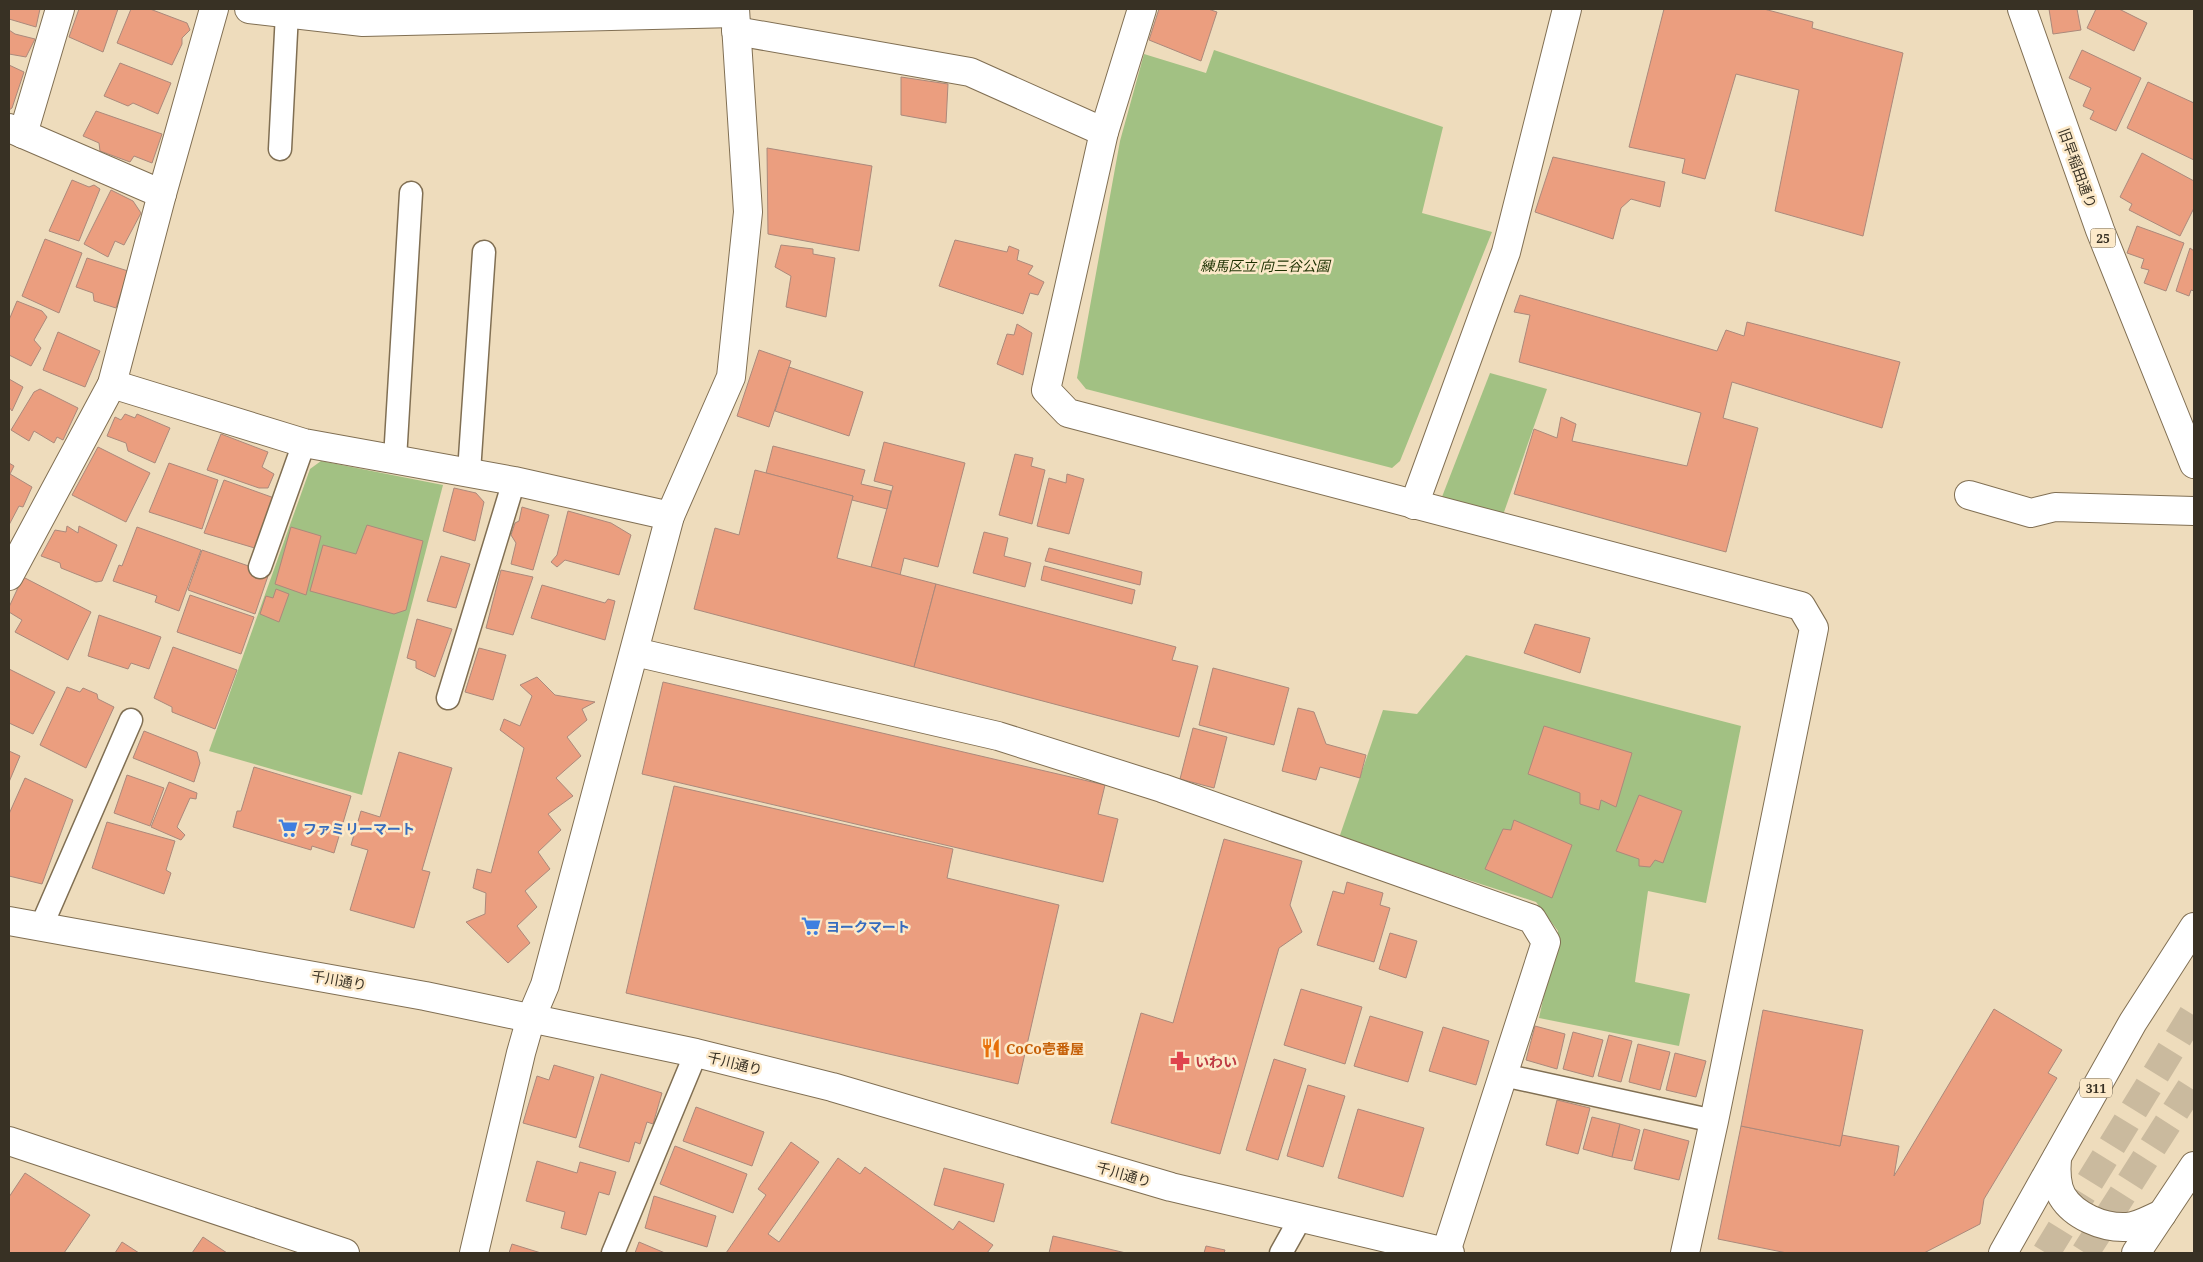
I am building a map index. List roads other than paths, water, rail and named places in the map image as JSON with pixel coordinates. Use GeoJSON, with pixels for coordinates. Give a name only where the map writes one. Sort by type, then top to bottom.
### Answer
{"type":"FeatureCollection","features":[{"type":"Feature","properties":{"kind":"street"},"geometry":{"type":"LineString","coordinates":[[60,9],[16,131],[162,194]]}},
{"type":"Feature","properties":{"kind":"street"},"geometry":{"type":"LineString","coordinates":[[9,576],[112,384],[162,194],[214,9]]}},
{"type":"Feature","properties":{"kind":"street"},"geometry":{"type":"LineString","coordinates":[[249,9],[363,22],[736,18],[970,72],[1104,132]]}},
{"type":"Feature","properties":{"kind":"street"},"geometry":{"type":"LineString","coordinates":[[1142,9],[1104,132],[1046,390],[1068,413],[1801,606],[1814,628],[1714,1121],[1685,1253]]}},
{"type":"Feature","properties":{"kind":"street"},"geometry":{"type":"LineString","coordinates":[[1414,505],[1506,252],[1567,9]]}},
{"type":"Feature","properties":{"kind":"street","name":"旧早稲田通り"},"geometry":{"type":"LineString","coordinates":[[2022,9],[2100,230],[2194,464]]}},
{"type":"Feature","properties":{"kind":"street"},"geometry":{"type":"LineString","coordinates":[[474,1253],[531,1018],[544,985],[670,516],[731,377],[748,212],[736,18]]}},
{"type":"Feature","properties":{"kind":"street"},"geometry":{"type":"LineString","coordinates":[[112,384],[304,443],[514,480],[670,516]]}},
{"type":"Feature","properties":{"kind":"street"},"geometry":{"type":"LineString","coordinates":[[1969,496],[2031,513],[2055,507],[2194,511]]}},
{"type":"Feature","properties":{"kind":"street"},"geometry":{"type":"LineString","coordinates":[[635,652],[998,736],[1162,788],[1532,919],[1546,942],[1448,1253]]}},
{"type":"Feature","properties":{"kind":"street","name":"千川通り"},"geometry":{"type":"LineString","coordinates":[[9,920],[425,996],[696,1053],[832,1087],[1171,1188],[1448,1253]]}},
{"type":"Feature","properties":{"kind":"street","name":"311"},"geometry":{"type":"LineString","coordinates":[[2003,1253],[2133,1022],[2194,927]]}},
{"type":"Feature","properties":{"kind":"street"},"geometry":{"type":"LineString","coordinates":[[9,1141],[345,1253]]}},
{"type":"Feature","properties":{"kind":"street"},"geometry":{"type":"LineString","coordinates":[[2057,1158],[2056,1174],[2062,1196],[2078,1213],[2094,1222],[2127,1228],[2162,1214]]}},
{"type":"Feature","properties":{"kind":"street"},"geometry":{"type":"LineString","coordinates":[[2136,1253],[2194,1166]]}},
{"type":"Feature","properties":{"kind":"lane"},"geometry":{"type":"LineString","coordinates":[[280,149],[287,13]]}},
{"type":"Feature","properties":{"kind":"lane"},"geometry":{"type":"LineString","coordinates":[[395,459],[411,193]]}},
{"type":"Feature","properties":{"kind":"lane"},"geometry":{"type":"LineString","coordinates":[[469,472],[484,252]]}},
{"type":"Feature","properties":{"kind":"lane"},"geometry":{"type":"LineString","coordinates":[[260,567],[304,443]]}},
{"type":"Feature","properties":{"kind":"lane"},"geometry":{"type":"LineString","coordinates":[[448,698],[514,480]]}},
{"type":"Feature","properties":{"kind":"lane"},"geometry":{"type":"LineString","coordinates":[[41,927],[131,720]]}},
{"type":"Feature","properties":{"kind":"lane"},"geometry":{"type":"LineString","coordinates":[[613,1253],[696,1053]]}},
{"type":"Feature","properties":{"kind":"lane"},"geometry":{"type":"LineString","coordinates":[[1503,1075],[1714,1121]]}},
{"type":"Feature","properties":{"kind":"lane"},"geometry":{"type":"LineString","coordinates":[[1281,1253],[1300,1219]]}},
{"type":"Feature","properties":{"kind":"tunnel"},"geometry":{"type":"LineString","coordinates":[[2046,1253],[2194,1012]]}},
{"type":"Feature","properties":{"kind":"tunnel"},"geometry":{"type":"LineString","coordinates":[[2085,1253],[2194,1082]]}},
{"type":"Feature","properties":{"kind":"place","name":"ファミリーマート"},"geometry":{"type":"Point","coordinates":[288,828]}},
{"type":"Feature","properties":{"kind":"place","name":"ヨークマート"},"geometry":{"type":"Point","coordinates":[811,926]}},
{"type":"Feature","properties":{"kind":"place","name":"CoCo壱番屋"},"geometry":{"type":"Point","coordinates":[991,1048]}},
{"type":"Feature","properties":{"kind":"place","name":"いわい"},"geometry":{"type":"Point","coordinates":[1180,1061]}},
{"type":"Feature","properties":{"kind":"park label","name":"練馬区立 向三谷公園"},"geometry":{"type":"Point","coordinates":[1265,265]}}]}
